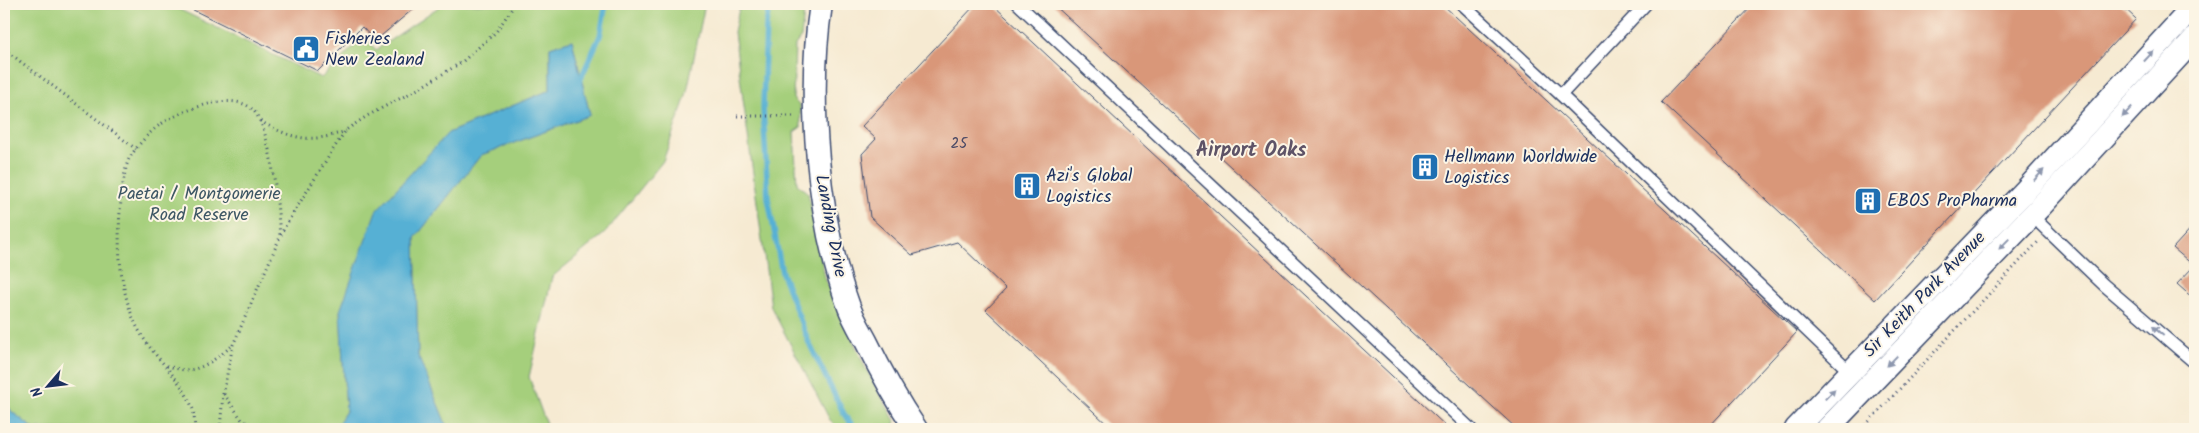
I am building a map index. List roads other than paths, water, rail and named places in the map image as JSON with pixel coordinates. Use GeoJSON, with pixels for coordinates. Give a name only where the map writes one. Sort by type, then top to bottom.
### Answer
{"type":"FeatureCollection","features":[{"type":"Feature","properties":{"kind":"street","name":"Landing Drive"},"geometry":{"type":"LineString","coordinates":[[821,4],[816,35],[818,167],[835,262],[849,308],[894,397],[916,429]]}},
{"type":"Feature","properties":{"kind":"street","name":"Sir Keith Park Avenue"},"geometry":{"type":"LineString","coordinates":[[1796,429],[2024,192],[2195,5]]}},
{"type":"Feature","properties":{"kind":"street","name":"Sir Keith Park Avenue"},"geometry":{"type":"LineString","coordinates":[[1827,429],[2032,215],[2195,38]]}},
{"type":"Feature","properties":{"kind":"lane"},"geometry":{"type":"LineString","coordinates":[[1018,4],[1471,429]]}},
{"type":"Feature","properties":{"kind":"lane"},"geometry":{"type":"LineString","coordinates":[[1462,4],[1561,95],[1851,372]]}},
{"type":"Feature","properties":{"kind":"lane"},"geometry":{"type":"LineString","coordinates":[[1561,95],[1646,4]]}},
{"type":"Feature","properties":{"kind":"lane"},"geometry":{"type":"LineString","coordinates":[[2032,215],[2104,285],[2195,363]]}},
{"type":"Feature","properties":{"kind":"water"},"geometry":{"type":"Polygon","coordinates":[[[572,40],[590,115],[481,155],[415,238],[418,356],[448,429],[335,429],[346,411],[340,311],[376,211],[448,133],[550,90],[550,47],[572,40]]]}},
{"type":"Feature","properties":{"kind":"water"},"geometry":{"type":"Polygon","coordinates":[[[4,398],[11,411],[34,429],[9,429],[4,422],[4,398]]]}},
{"type":"Feature","properties":{"kind":"waterway"},"geometry":{"type":"LineString","coordinates":[[580,80],[600,36],[606,4]]}},
{"type":"Feature","properties":{"kind":"waterway"},"geometry":{"type":"LineString","coordinates":[[770,4],[766,24],[763,107],[768,198],[782,273],[809,343],[844,414],[855,429]]}},
{"type":"Feature","properties":{"kind":"place","name":"Fisheries New Zealand"},"geometry":{"type":"Point","coordinates":[306,49]}},
{"type":"Feature","properties":{"kind":"place","name":"Hellmann Worldwide Logistics"},"geometry":{"type":"Point","coordinates":[1425,167]}},
{"type":"Feature","properties":{"kind":"place","name":"Azi's Global Logistics"},"geometry":{"type":"Point","coordinates":[1027,186]}},
{"type":"Feature","properties":{"kind":"place","name":"EBOS ProPharma"},"geometry":{"type":"Point","coordinates":[1868,201]}},
{"type":"Feature","properties":{"kind":"district","name":"Airport Oaks"},"geometry":{"type":"Point","coordinates":[1251,151]}},
{"type":"Feature","properties":{"kind":"park label","name":"Paetai / Montgomerie Road Reserve"},"geometry":{"type":"Point","coordinates":[199,204]}}]}
